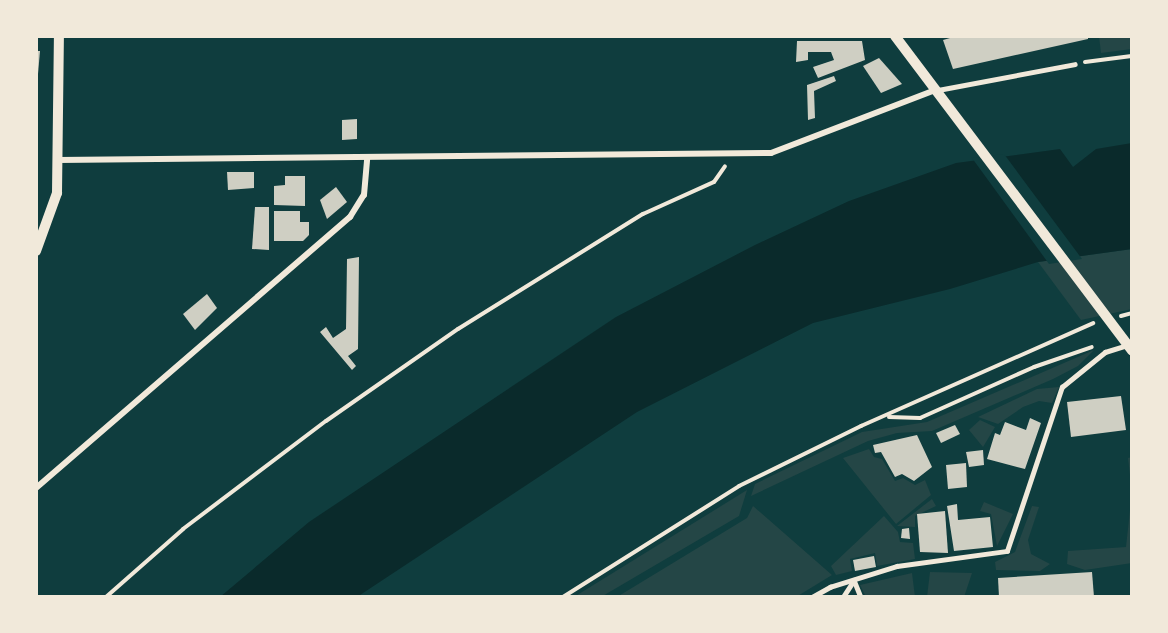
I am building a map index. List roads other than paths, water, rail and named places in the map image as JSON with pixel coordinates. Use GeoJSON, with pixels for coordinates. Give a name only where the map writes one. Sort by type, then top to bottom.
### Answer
{"type":"FeatureCollection","features":[{"type":"Feature","properties":{"kind":"street"},"geometry":{"type":"LineString","coordinates":[[36,251],[55,207],[58,160],[59,36]]}},
{"type":"Feature","properties":{"kind":"street"},"geometry":{"type":"LineString","coordinates":[[895,36],[1115,334],[1128,348]]}},
{"type":"Feature","properties":{"kind":"street"},"geometry":{"type":"LineString","coordinates":[[58,160],[732,156],[771,153],[935,90]]}},
{"type":"Feature","properties":{"kind":"street"},"geometry":{"type":"LineString","coordinates":[[36,488],[350,217],[364,195],[367,158]]}},
{"type":"Feature","properties":{"kind":"lane"},"geometry":{"type":"LineString","coordinates":[[935,90],[1075,64]]}},
{"type":"Feature","properties":{"kind":"lane"},"geometry":{"type":"LineString","coordinates":[[812,597],[830,587],[897,566],[1007,551],[1062,387],[1105,352],[1128,348]]}},
{"type":"Feature","properties":{"kind":"lane"},"geometry":{"type":"LineString","coordinates":[[843,597],[854,580]]}},
{"type":"Feature","properties":{"kind":"lane"},"geometry":{"type":"LineString","coordinates":[[854,580],[861,597]]}}]}
